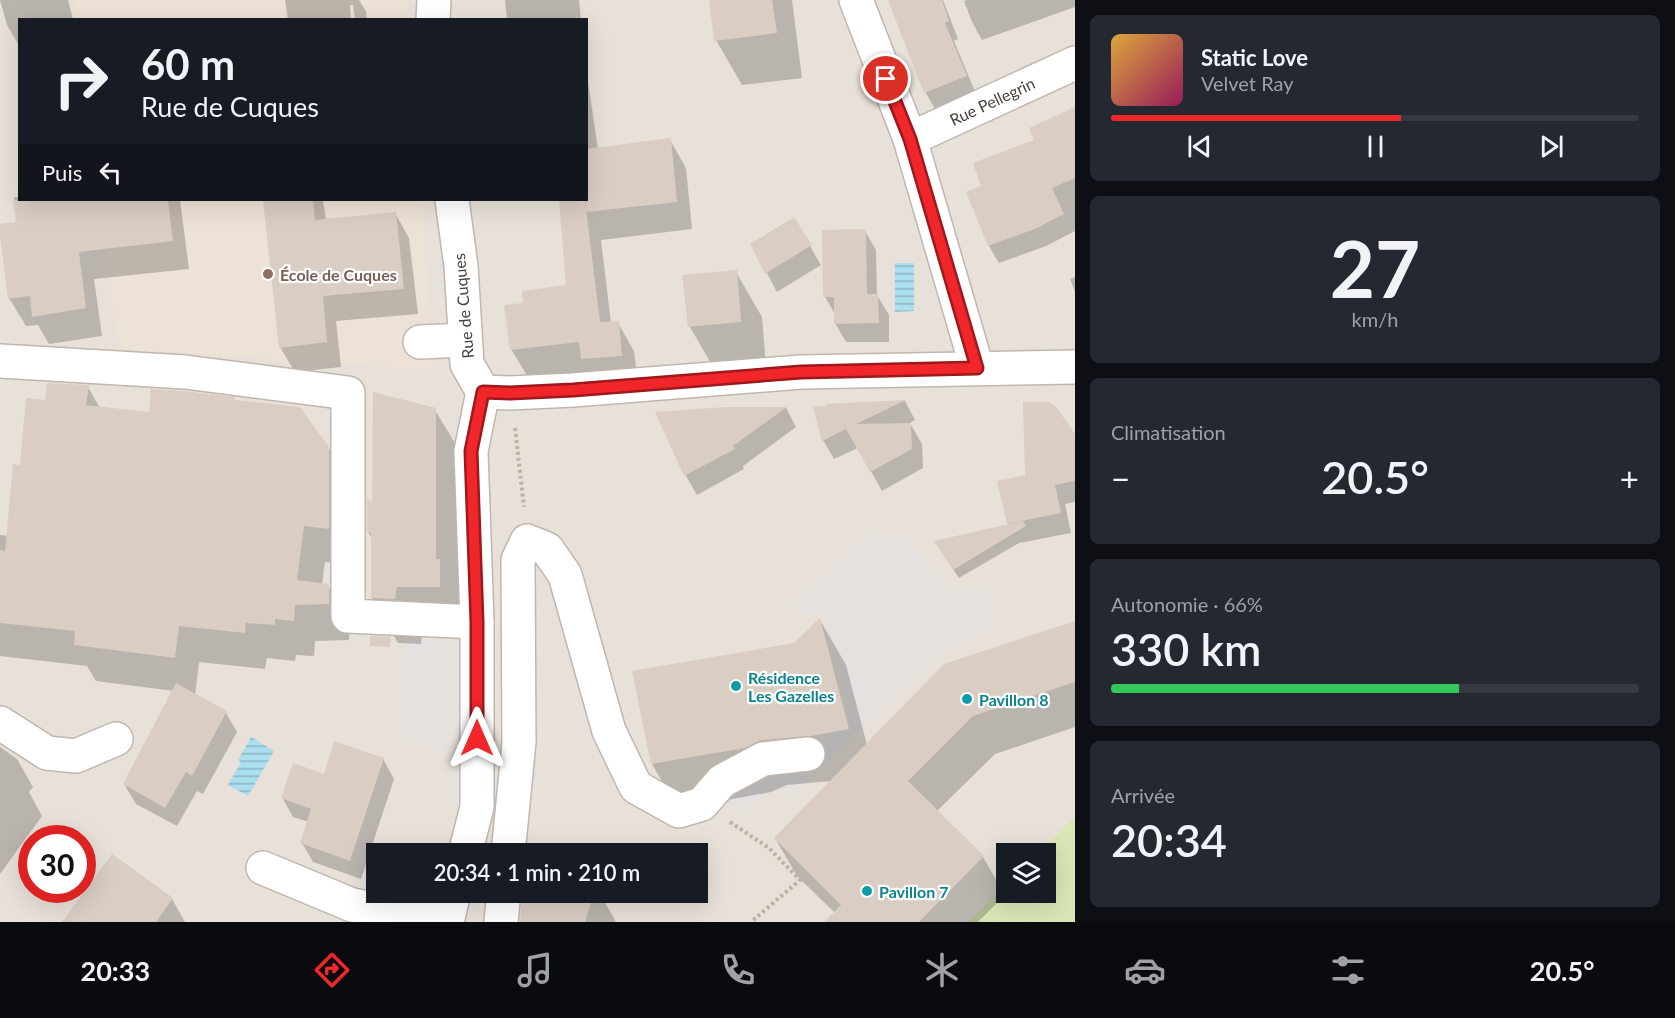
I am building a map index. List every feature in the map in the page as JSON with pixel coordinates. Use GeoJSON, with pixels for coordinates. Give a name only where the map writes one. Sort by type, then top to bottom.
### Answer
{"type":"FeatureCollection","features":[{"type":"Feature","properties":{"kind":"street"},"geometry":{"type":"LineString","coordinates":[[433,18],[434,0]]}},
{"type":"Feature","properties":{"kind":"street"},"geometry":{"type":"LineString","coordinates":[[856,0],[910,139],[977,368]]}},
{"type":"Feature","properties":{"kind":"street","name":"Rue Pellegrin"},"geometry":{"type":"LineString","coordinates":[[910,139],[1075,63]]}},
{"type":"Feature","properties":{"kind":"street","name":"Rue de Cuques"},"geometry":{"type":"LineString","coordinates":[[452,201],[461,266],[446,341],[497,393]]}},
{"type":"Feature","properties":{"kind":"street"},"geometry":{"type":"LineString","coordinates":[[0,360],[185,372],[348,393],[348,616],[477,622]]}},
{"type":"Feature","properties":{"kind":"street"},"geometry":{"type":"LineString","coordinates":[[468,843],[477,807],[477,622],[471,451],[497,393],[573,390],[801,372],[1075,368]]}},
{"type":"Feature","properties":{"kind":"street"},"geometry":{"type":"LineString","coordinates":[[509,843],[519,742],[518,560],[527,541],[547,549],[565,575],[609,731],[636,787],[679,811],[702,804],[722,781],[763,759],[808,754]]}},
{"type":"Feature","properties":{"kind":"street"},"geometry":{"type":"LineString","coordinates":[[0,723],[47,753],[76,756],[116,739]]}},
{"type":"Feature","properties":{"kind":"street"},"geometry":{"type":"LineString","coordinates":[[262,868],[352,905],[446,922],[451,903]]}},
{"type":"Feature","properties":{"kind":"street"},"geometry":{"type":"LineString","coordinates":[[501,922],[503,903]]}},
{"type":"Feature","properties":{"kind":"path"},"geometry":{"type":"LineString","coordinates":[[497,393],[527,541]]}},
{"type":"Feature","properties":{"kind":"path"},"geometry":{"type":"LineString","coordinates":[[702,804],[769,848],[800,880],[751,922]]}},
{"type":"Feature","properties":{"kind":"shaded area"},"geometry":{"type":"Polygon","coordinates":[[[0,0],[1075,0],[1075,922],[0,922],[0,0]]]}},
{"type":"Feature","properties":{"kind":"shaded area"},"geometry":{"type":"Polygon","coordinates":[[[75,0],[407,0],[408,18],[73,18],[75,0]]]}},
{"type":"Feature","properties":{"kind":"shaded area","name":"École de Cuques"},"geometry":{"type":"Polygon","coordinates":[[[98,201],[422,201],[434,370],[119,348],[98,201]]]}},
{"type":"Feature","properties":{"kind":"shaded area"},"geometry":{"type":"Polygon","coordinates":[[[871,531],[908,539],[947,590],[986,588],[997,627],[940,654],[788,800],[768,790],[741,815],[723,798],[755,765],[771,776],[785,763],[795,774],[849,718],[828,617],[789,609],[871,531]]]}},
{"type":"Feature","properties":{"kind":"shaded area"},"geometry":{"type":"Polygon","coordinates":[[[449,636],[448,756],[403,738],[405,641],[449,636]]]}},
{"type":"Feature","properties":{"kind":"green space"},"geometry":{"type":"Polygon","coordinates":[[[1075,817],[1075,922],[968,922],[996,894],[996,903],[1056,903],[1056,843],[1048,843],[1075,817]]]}},
{"type":"Feature","properties":{"kind":"water"},"geometry":{"type":"Polygon","coordinates":[[[895,263],[914,263],[914,311],[895,312],[895,263]]]}},
{"type":"Feature","properties":{"kind":"water"},"geometry":{"type":"Polygon","coordinates":[[[251,737],[274,751],[248,796],[228,785],[251,737]]]}},
{"type":"Feature","properties":{"kind":"building"},"geometry":{"type":"Polygon","coordinates":[[[709,0],[772,0],[777,33],[714,41],[709,0]]]}},
{"type":"Feature","properties":{"kind":"building"},"geometry":{"type":"Polygon","coordinates":[[[888,0],[942,0],[949,21],[945,23],[967,76],[924,93],[888,0]]]}},
{"type":"Feature","properties":{"kind":"building"},"geometry":{"type":"Polygon","coordinates":[[[1075,107],[1075,178],[1052,188],[1064,214],[1035,229],[988,246],[966,192],[981,186],[973,163],[1034,140],[1029,128],[1075,107]]]}},
{"type":"Feature","properties":{"kind":"building"},"geometry":{"type":"Polygon","coordinates":[[[671,138],[677,202],[586,212],[588,149],[671,138]]]}},
{"type":"Feature","properties":{"kind":"building"},"geometry":{"type":"Polygon","coordinates":[[[13,200],[168,201],[173,241],[79,252],[86,308],[32,317],[30,296],[8,299],[0,224],[16,222],[13,200]]]}},
{"type":"Feature","properties":{"kind":"building"},"geometry":{"type":"Polygon","coordinates":[[[263,201],[313,201],[315,220],[396,212],[404,289],[323,296],[327,342],[279,348],[263,201]]]}},
{"type":"Feature","properties":{"kind":"building"},"geometry":{"type":"Polygon","coordinates":[[[559,201],[585,201],[600,322],[619,321],[622,356],[581,359],[579,342],[510,350],[504,305],[523,303],[522,291],[566,285],[559,201]]]}},
{"type":"Feature","properties":{"kind":"building"},"geometry":{"type":"Polygon","coordinates":[[[794,217],[812,245],[765,274],[750,244],[794,217]]]}},
{"type":"Feature","properties":{"kind":"building"},"geometry":{"type":"Polygon","coordinates":[[[866,229],[867,294],[878,294],[879,323],[834,324],[834,297],[823,297],[822,230],[866,229]]]}},
{"type":"Feature","properties":{"kind":"building"},"geometry":{"type":"Polygon","coordinates":[[[737,270],[741,322],[688,327],[682,275],[737,270]]]}},
{"type":"Feature","properties":{"kind":"building"},"geometry":{"type":"Polygon","coordinates":[[[47,383],[89,385],[86,405],[149,412],[151,389],[235,397],[235,400],[300,407],[329,447],[329,529],[304,526],[297,580],[329,584],[329,604],[295,605],[294,621],[275,619],[275,625],[246,623],[245,633],[179,626],[175,658],[74,645],[75,631],[0,623],[0,550],[5,551],[13,464],[20,465],[26,398],[45,400],[47,383]]]}},
{"type":"Feature","properties":{"kind":"building"},"geometry":{"type":"Polygon","coordinates":[[[373,392],[436,408],[436,559],[440,559],[440,587],[397,587],[395,599],[371,598],[371,533],[367,533],[367,497],[372,504],[373,392]]]}},
{"type":"Feature","properties":{"kind":"building"},"geometry":{"type":"Polygon","coordinates":[[[906,400],[856,424],[911,423],[912,449],[870,472],[846,429],[822,441],[813,407],[826,406],[826,404],[906,400]]]}},
{"type":"Feature","properties":{"kind":"building"},"geometry":{"type":"Polygon","coordinates":[[[1023,402],[1050,402],[1057,408],[1075,434],[1075,481],[1055,485],[1061,513],[1007,524],[997,481],[1025,475],[1023,402]]]}},
{"type":"Feature","properties":{"kind":"building"},"geometry":{"type":"Polygon","coordinates":[[[726,407],[787,407],[733,446],[735,449],[684,476],[655,412],[726,407]]]}},
{"type":"Feature","properties":{"kind":"building"},"geometry":{"type":"Polygon","coordinates":[[[1023,521],[1026,526],[953,570],[934,541],[1023,521]]]}},
{"type":"Feature","properties":{"kind":"building","name":"Résidence Les Gazelles"},"geometry":{"type":"Polygon","coordinates":[[[820,618],[849,729],[811,736],[761,740],[745,748],[651,764],[632,671],[794,643],[820,618]]]}},
{"type":"Feature","properties":{"kind":"building"},"geometry":{"type":"Polygon","coordinates":[[[1075,621],[1075,682],[973,716],[908,781],[984,856],[919,922],[824,922],[841,905],[774,838],[944,664],[1075,621]]]}},
{"type":"Feature","properties":{"kind":"building"},"geometry":{"type":"Polygon","coordinates":[[[370,636],[391,637],[390,647],[370,646],[370,636]]]}},
{"type":"Feature","properties":{"kind":"building"},"geometry":{"type":"Polygon","coordinates":[[[176,683],[227,711],[192,776],[186,772],[165,808],[123,784],[176,683]]]}},
{"type":"Feature","properties":{"kind":"building"},"geometry":{"type":"Polygon","coordinates":[[[334,741],[384,758],[350,861],[300,843],[311,809],[281,798],[293,763],[324,774],[334,741]]]}},
{"type":"Feature","properties":{"kind":"building"},"geometry":{"type":"Polygon","coordinates":[[[112,854],[173,898],[156,922],[62,922],[76,903],[96,903],[96,876],[112,854]]]}},
{"type":"Feature","properties":{"kind":"building"},"geometry":{"type":"Polygon","coordinates":[[[522,903],[591,903],[585,922],[520,922],[522,903]]]}},
{"type":"Feature","properties":{"kind":"place","name":"École de Cuques"},"geometry":{"type":"Point","coordinates":[268,274]}},
{"type":"Feature","properties":{"kind":"place","name":"Résidence Les Gazelles"},"geometry":{"type":"Point","coordinates":[736,686]}},
{"type":"Feature","properties":{"kind":"place","name":"Pavillon 8"},"geometry":{"type":"Point","coordinates":[967,699]}},
{"type":"Feature","properties":{"kind":"place","name":"Pavillon 7"},"geometry":{"type":"Point","coordinates":[867,891]}},
{"type":"Feature","properties":{"kind":"route"},"geometry":{"type":"LineString","coordinates":[[477,738],[477,622],[471,451],[483,392],[573,390],[801,372],[977,368],[910,139],[886,79]]}}]}
